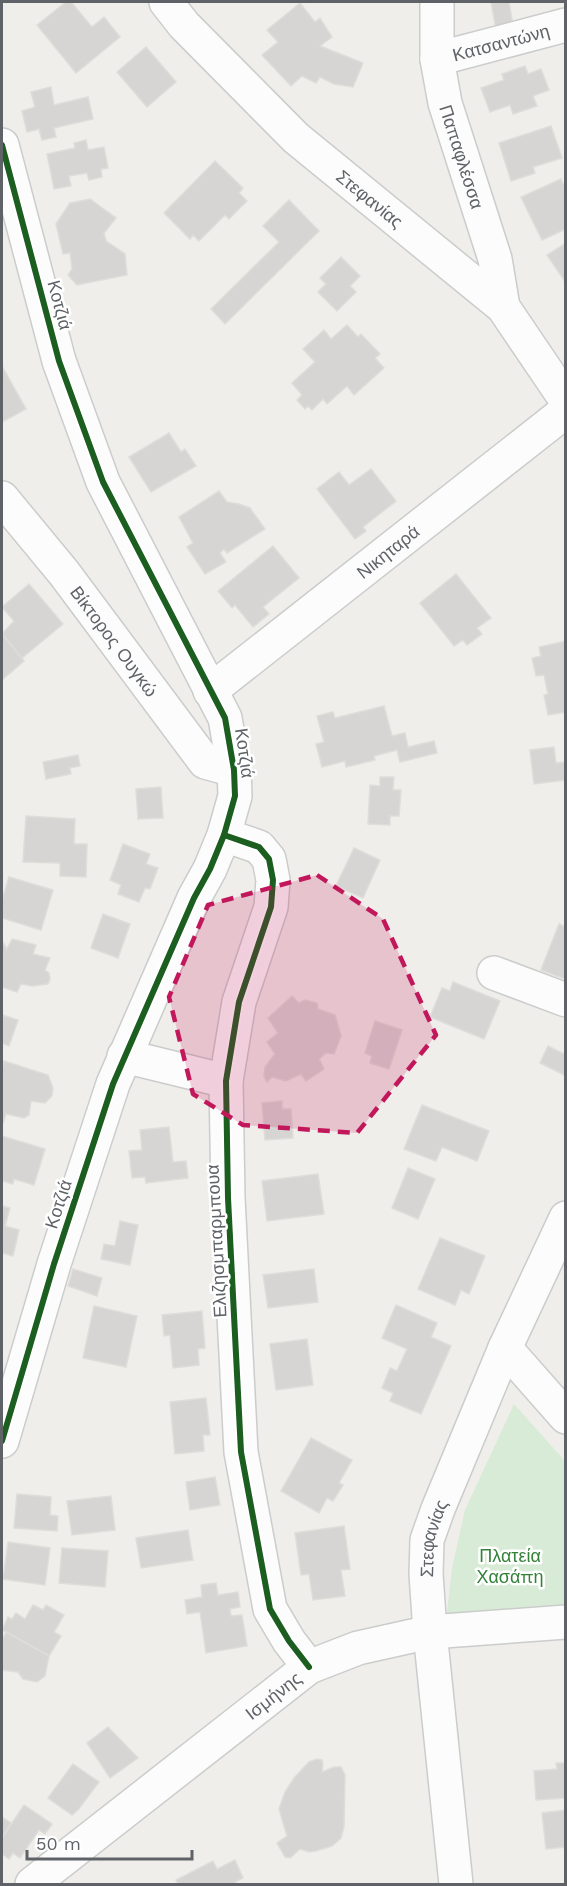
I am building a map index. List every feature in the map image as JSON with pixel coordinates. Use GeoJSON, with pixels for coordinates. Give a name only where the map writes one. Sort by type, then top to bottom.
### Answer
{"type":"FeatureCollection","features":[{"type":"Feature","properties":{"kind":"street","name":"Στεφανίας"},"geometry":{"type":"LineString","coordinates":[[166,2],[184,25],[296,138],[503,307],[566,400]]}},
{"type":"Feature","properties":{"kind":"street","name":"Παπαφλέσσα"},"geometry":{"type":"LineString","coordinates":[[436,2],[436,59],[445,104],[495,259],[503,307]]}},
{"type":"Feature","properties":{"kind":"street","name":"Κατσαντώνη"},"geometry":{"type":"LineString","coordinates":[[436,59],[566,25]]}},
{"type":"Feature","properties":{"kind":"street","name":"Κοτζιά"},"geometry":{"type":"LineString","coordinates":[[2,145],[59,361],[80,423],[103,482],[225,718],[236,796],[210,869],[194,898],[124,1056],[54,1264],[2,1440]]}},
{"type":"Feature","properties":{"kind":"street","name":"Νικηταρά"},"geometry":{"type":"LineString","coordinates":[[210,691],[566,411]]}},
{"type":"Feature","properties":{"kind":"street","name":"Βίκτορος Ουγκώ"},"geometry":{"type":"LineString","coordinates":[[2,498],[64,573],[205,762],[234,770]]}},
{"type":"Feature","properties":{"kind":"street","name":"Ελιζησμπαρμπουα"},"geometry":{"type":"LineString","coordinates":[[224,835],[259,847],[269,859],[273,879],[271,907],[239,1002],[226,1081],[228,1198],[241,1452],[270,1609],[289,1641],[309,1667]]}},
{"type":"Feature","properties":{"kind":"street"},"geometry":{"type":"LineString","coordinates":[[494,973],[566,1000]]}},
{"type":"Feature","properties":{"kind":"street"},"geometry":{"type":"LineString","coordinates":[[124,1056],[226,1081]]}},
{"type":"Feature","properties":{"kind":"street","name":"Στεφανίας"},"geometry":{"type":"LineString","coordinates":[[456,1884],[429,1632],[426,1574],[428,1540],[438,1509],[505,1348],[566,1218]]}},
{"type":"Feature","properties":{"kind":"street"},"geometry":{"type":"LineString","coordinates":[[505,1348],[566,1417]]}},
{"type":"Feature","properties":{"kind":"street","name":"Ισμήνης"},"geometry":{"type":"LineString","coordinates":[[32,1884],[309,1667],[358,1648],[429,1632],[566,1623]]}},
{"type":"Feature","properties":{"kind":"highlighted area"},"geometry":{"type":"Polygon","coordinates":[[[317,875],[383,919],[436,1035],[357,1133],[243,1125],[193,1094],[169,997],[208,905],[317,875]]]}},
{"type":"Feature","properties":{"kind":"green space","name":"Πλατεία Χασάπη"},"geometry":{"type":"Polygon","coordinates":[[[514,1404],[565,1461],[565,1618],[451,1624],[447,1613],[452,1568],[465,1510],[514,1404]]]}},
{"type":"Feature","properties":{"kind":"building"},"geometry":{"type":"Polygon","coordinates":[[[66,2],[71,2],[92,27],[104,17],[120,37],[76,73],[37,25],[66,2]]]}},
{"type":"Feature","properties":{"kind":"building"},"geometry":{"type":"Polygon","coordinates":[[[491,2],[509,2],[514,32],[497,35],[491,2]]]}},
{"type":"Feature","properties":{"kind":"building"},"geometry":{"type":"Polygon","coordinates":[[[300,3],[315,22],[320,18],[332,37],[320,46],[363,63],[353,87],[334,84],[320,77],[316,83],[302,76],[291,86],[262,55],[278,42],[267,30],[300,3]]]}},
{"type":"Feature","properties":{"kind":"building"},"geometry":{"type":"Polygon","coordinates":[[[146,47],[176,82],[147,107],[117,72],[146,47]]]}},
{"type":"Feature","properties":{"kind":"building"},"geometry":{"type":"Polygon","coordinates":[[[525,66],[528,74],[541,69],[549,90],[533,96],[537,106],[513,114],[510,105],[490,112],[481,88],[504,80],[502,74],[525,66]]]}},
{"type":"Feature","properties":{"kind":"building"},"geometry":{"type":"Polygon","coordinates":[[[51,87],[54,105],[88,97],[93,119],[54,128],[56,137],[42,140],[39,129],[27,132],[22,111],[35,107],[31,92],[51,87]]]}},
{"type":"Feature","properties":{"kind":"building"},"geometry":{"type":"Polygon","coordinates":[[[551,126],[562,158],[533,167],[535,173],[511,181],[499,143],[551,126]]]}},
{"type":"Feature","properties":{"kind":"building"},"geometry":{"type":"Polygon","coordinates":[[[86,140],[88,150],[104,147],[108,168],[101,169],[102,177],[89,180],[87,173],[69,176],[71,186],[54,189],[47,154],[75,148],[74,143],[86,140]]]}},
{"type":"Feature","properties":{"kind":"building"},"geometry":{"type":"Polygon","coordinates":[[[215,161],[243,188],[239,193],[247,201],[229,219],[225,215],[199,241],[193,235],[190,239],[164,213],[215,161]]]}},
{"type":"Feature","properties":{"kind":"building"},"geometry":{"type":"Polygon","coordinates":[[[561,179],[563,184],[566,183],[566,229],[542,240],[521,197],[561,179]]]}},
{"type":"Feature","properties":{"kind":"building"},"geometry":{"type":"Polygon","coordinates":[[[90,199],[116,218],[104,233],[106,241],[125,254],[127,275],[77,285],[68,275],[72,269],[70,253],[63,254],[56,224],[70,203],[90,199]]]}},
{"type":"Feature","properties":{"kind":"building"},"geometry":{"type":"Polygon","coordinates":[[[289,200],[319,231],[225,324],[211,309],[279,242],[263,226],[289,200]]]}},
{"type":"Feature","properties":{"kind":"building"},"geometry":{"type":"Polygon","coordinates":[[[566,243],[566,283],[547,255],[566,243]]]}},
{"type":"Feature","properties":{"kind":"building"},"geometry":{"type":"Polygon","coordinates":[[[341,257],[360,276],[350,286],[356,292],[337,311],[318,292],[326,284],[320,278],[341,257]]]}},
{"type":"Feature","properties":{"kind":"building"},"geometry":{"type":"Polygon","coordinates":[[[347,325],[358,337],[361,334],[380,354],[375,358],[384,368],[354,395],[347,386],[327,404],[323,399],[312,410],[308,406],[305,409],[297,400],[302,395],[292,383],[315,362],[303,349],[324,330],[331,339],[347,325]]]}},
{"type":"Feature","properties":{"kind":"building"},"geometry":{"type":"Polygon","coordinates":[[[2,366],[26,409],[2,422],[2,366]]]}},
{"type":"Feature","properties":{"kind":"building"},"geometry":{"type":"Polygon","coordinates":[[[169,433],[181,452],[185,449],[196,466],[151,492],[129,457],[169,433]]]}},
{"type":"Feature","properties":{"kind":"building"},"geometry":{"type":"Polygon","coordinates":[[[371,469],[396,501],[363,527],[366,531],[355,539],[317,489],[339,472],[349,485],[371,469]]]}},
{"type":"Feature","properties":{"kind":"building"},"geometry":{"type":"Polygon","coordinates":[[[219,491],[227,502],[250,508],[265,529],[227,553],[224,549],[220,553],[226,562],[205,574],[187,547],[193,543],[179,517],[219,491]]]}},
{"type":"Feature","properties":{"kind":"building"},"geometry":{"type":"Polygon","coordinates":[[[273,546],[299,578],[263,607],[269,614],[253,627],[235,605],[232,608],[218,591],[273,546]]]}},
{"type":"Feature","properties":{"kind":"building"},"geometry":{"type":"Polygon","coordinates":[[[456,574],[491,618],[477,628],[482,634],[467,645],[463,640],[454,646],[420,603],[456,574]]]}},
{"type":"Feature","properties":{"kind":"building"},"geometry":{"type":"Polygon","coordinates":[[[29,584],[63,624],[22,658],[2,634],[14,621],[2,607],[29,584]]]}},
{"type":"Feature","properties":{"kind":"building"},"geometry":{"type":"Polygon","coordinates":[[[2,634],[24,661],[2,680],[2,634]]]}},
{"type":"Feature","properties":{"kind":"building"},"geometry":{"type":"Polygon","coordinates":[[[566,641],[566,712],[548,715],[544,695],[548,694],[544,675],[536,676],[532,658],[541,656],[539,647],[566,641]]]}},
{"type":"Feature","properties":{"kind":"building"},"geometry":{"type":"Polygon","coordinates":[[[384,706],[392,736],[405,733],[408,747],[434,741],[437,753],[400,762],[397,750],[374,756],[375,760],[346,767],[345,761],[322,767],[316,744],[324,742],[317,716],[333,712],[335,718],[384,706]]]}},
{"type":"Feature","properties":{"kind":"building"},"geometry":{"type":"Polygon","coordinates":[[[554,747],[556,763],[566,762],[566,780],[534,784],[530,750],[554,747]]]}},
{"type":"Feature","properties":{"kind":"building"},"geometry":{"type":"Polygon","coordinates":[[[78,755],[80,766],[70,768],[71,774],[46,779],[43,762],[78,755]]]}},
{"type":"Feature","properties":{"kind":"building"},"geometry":{"type":"Polygon","coordinates":[[[380,777],[394,777],[393,790],[401,790],[399,816],[390,816],[390,825],[368,824],[370,785],[380,786],[380,777]]]}},
{"type":"Feature","properties":{"kind":"building"},"geometry":{"type":"Polygon","coordinates":[[[161,787],[163,818],[138,819],[136,789],[161,787]]]}},
{"type":"Feature","properties":{"kind":"building"},"geometry":{"type":"Polygon","coordinates":[[[26,816],[75,819],[74,844],[87,844],[86,877],[60,876],[60,863],[23,862],[26,816]]]}},
{"type":"Feature","properties":{"kind":"building"},"geometry":{"type":"Polygon","coordinates":[[[123,844],[150,854],[146,864],[158,868],[150,889],[145,888],[139,902],[118,894],[121,885],[110,880],[123,844]]]}},
{"type":"Feature","properties":{"kind":"building"},"geometry":{"type":"Polygon","coordinates":[[[354,848],[380,860],[363,898],[336,886],[354,848]]]}},
{"type":"Feature","properties":{"kind":"building"},"geometry":{"type":"Polygon","coordinates":[[[9,877],[53,890],[41,930],[2,918],[2,900],[9,877]]]}},
{"type":"Feature","properties":{"kind":"building"},"geometry":{"type":"Polygon","coordinates":[[[103,914],[130,924],[118,958],[91,948],[103,914]]]}},
{"type":"Feature","properties":{"kind":"building"},"geometry":{"type":"Polygon","coordinates":[[[559,924],[566,927],[565,979],[541,970],[559,924]]]}},
{"type":"Feature","properties":{"kind":"building"},"geometry":{"type":"Polygon","coordinates":[[[12,939],[36,945],[33,954],[50,958],[45,970],[49,973],[48,984],[32,986],[21,984],[17,992],[2,987],[2,941],[7,949],[12,939]]]}},
{"type":"Feature","properties":{"kind":"building"},"geometry":{"type":"Polygon","coordinates":[[[453,982],[500,1001],[484,1039],[430,1017],[442,988],[450,991],[453,982]]]}},
{"type":"Feature","properties":{"kind":"building"},"geometry":{"type":"Polygon","coordinates":[[[292,996],[299,1003],[305,1000],[317,1003],[318,1009],[335,1015],[341,1036],[334,1054],[326,1053],[319,1059],[324,1069],[306,1081],[301,1074],[286,1081],[272,1077],[267,1082],[264,1076],[265,1067],[275,1054],[267,1042],[278,1033],[268,1018],[292,996]]]}},
{"type":"Feature","properties":{"kind":"building"},"geometry":{"type":"Polygon","coordinates":[[[2,1015],[18,1020],[9,1046],[2,1043],[2,1015]]]}},
{"type":"Feature","properties":{"kind":"building"},"geometry":{"type":"Polygon","coordinates":[[[375,1021],[402,1030],[389,1069],[370,1063],[372,1056],[365,1053],[375,1021]]]}},
{"type":"Feature","properties":{"kind":"building"},"geometry":{"type":"Polygon","coordinates":[[[548,1046],[564,1054],[566,1051],[566,1076],[540,1063],[548,1046]]]}},
{"type":"Feature","properties":{"kind":"building"},"geometry":{"type":"Polygon","coordinates":[[[4,1061],[48,1075],[53,1088],[52,1096],[45,1103],[31,1101],[29,1115],[24,1118],[6,1114],[3,1123],[2,1070],[4,1061]]]}},
{"type":"Feature","properties":{"kind":"building"},"geometry":{"type":"Polygon","coordinates":[[[282,1101],[282,1109],[291,1109],[293,1138],[265,1140],[262,1103],[282,1101]]]}},
{"type":"Feature","properties":{"kind":"building"},"geometry":{"type":"Polygon","coordinates":[[[422,1105],[489,1131],[477,1161],[442,1147],[436,1161],[404,1149],[422,1105]]]}},
{"type":"Feature","properties":{"kind":"building"},"geometry":{"type":"Polygon","coordinates":[[[169,1127],[173,1162],[186,1161],[188,1178],[146,1183],[145,1177],[132,1178],[129,1151],[142,1150],[140,1130],[169,1127]]]}},
{"type":"Feature","properties":{"kind":"building"},"geometry":{"type":"Polygon","coordinates":[[[2,1136],[45,1149],[34,1185],[14,1179],[13,1184],[2,1181],[2,1136]]]}},
{"type":"Feature","properties":{"kind":"building"},"geometry":{"type":"Polygon","coordinates":[[[408,1168],[435,1179],[418,1219],[392,1208],[408,1168]]]}},
{"type":"Feature","properties":{"kind":"building"},"geometry":{"type":"Polygon","coordinates":[[[318,1174],[324,1214],[267,1221],[262,1181],[318,1174]]]}},
{"type":"Feature","properties":{"kind":"building"},"geometry":{"type":"Polygon","coordinates":[[[2,1206],[10,1208],[5,1226],[19,1230],[13,1256],[2,1253],[2,1206]]]}},
{"type":"Feature","properties":{"kind":"building"},"geometry":{"type":"Polygon","coordinates":[[[120,1221],[138,1225],[130,1265],[101,1259],[104,1244],[115,1246],[120,1221]]]}},
{"type":"Feature","properties":{"kind":"building"},"geometry":{"type":"Polygon","coordinates":[[[440,1238],[485,1256],[469,1294],[461,1290],[455,1305],[418,1289],[440,1238]]]}},
{"type":"Feature","properties":{"kind":"building"},"geometry":{"type":"Polygon","coordinates":[[[73,1269],[102,1278],[97,1296],[68,1286],[73,1269]]]}},
{"type":"Feature","properties":{"kind":"building"},"geometry":{"type":"Polygon","coordinates":[[[314,1269],[318,1302],[268,1308],[263,1275],[314,1269]]]}},
{"type":"Feature","properties":{"kind":"building"},"geometry":{"type":"Polygon","coordinates":[[[396,1305],[437,1323],[431,1337],[451,1346],[421,1414],[390,1401],[393,1393],[382,1388],[390,1368],[397,1371],[407,1349],[382,1338],[396,1305]]]}},
{"type":"Feature","properties":{"kind":"building"},"geometry":{"type":"Polygon","coordinates":[[[94,1306],[137,1316],[126,1367],[83,1358],[94,1306]]]}},
{"type":"Feature","properties":{"kind":"building"},"geometry":{"type":"Polygon","coordinates":[[[202,1311],[205,1348],[198,1349],[199,1365],[173,1368],[170,1335],[164,1336],[162,1315],[202,1311]]]}},
{"type":"Feature","properties":{"kind":"building"},"geometry":{"type":"Polygon","coordinates":[[[307,1339],[313,1385],[276,1390],[270,1344],[307,1339]]]}},
{"type":"Feature","properties":{"kind":"building"},"geometry":{"type":"Polygon","coordinates":[[[206,1398],[210,1435],[203,1435],[204,1451],[175,1454],[170,1402],[206,1398]]]}},
{"type":"Feature","properties":{"kind":"building"},"geometry":{"type":"Polygon","coordinates":[[[311,1438],[352,1460],[339,1483],[343,1485],[333,1501],[327,1498],[319,1513],[281,1491],[311,1438]]]}},
{"type":"Feature","properties":{"kind":"building"},"geometry":{"type":"Polygon","coordinates":[[[215,1477],[220,1505],[190,1510],[186,1482],[215,1477]]]}},
{"type":"Feature","properties":{"kind":"building"},"geometry":{"type":"Polygon","coordinates":[[[17,1494],[51,1497],[50,1515],[58,1516],[57,1531],[14,1528],[17,1494]]]}},
{"type":"Feature","properties":{"kind":"building"},"geometry":{"type":"Polygon","coordinates":[[[111,1496],[115,1530],[72,1535],[67,1501],[111,1496]]]}},
{"type":"Feature","properties":{"kind":"building"},"geometry":{"type":"Polygon","coordinates":[[[344,1526],[350,1569],[341,1570],[345,1596],[313,1600],[309,1574],[301,1575],[295,1533],[344,1526]]]}},
{"type":"Feature","properties":{"kind":"building"},"geometry":{"type":"Polygon","coordinates":[[[188,1530],[193,1560],[141,1568],[136,1538],[188,1530]]]}},
{"type":"Feature","properties":{"kind":"building"},"geometry":{"type":"Polygon","coordinates":[[[8,1542],[50,1548],[45,1585],[3,1579],[8,1542]]]}},
{"type":"Feature","properties":{"kind":"building"},"geometry":{"type":"Polygon","coordinates":[[[62,1548],[108,1551],[105,1587],[59,1583],[62,1548]]]}},
{"type":"Feature","properties":{"kind":"building"},"geometry":{"type":"Polygon","coordinates":[[[216,1583],[218,1595],[238,1592],[240,1607],[230,1609],[231,1616],[242,1615],[247,1646],[206,1653],[200,1612],[187,1614],[185,1600],[202,1597],[201,1585],[216,1583]]]}},
{"type":"Feature","properties":{"kind":"building"},"geometry":{"type":"Polygon","coordinates":[[[33,1605],[43,1610],[46,1605],[64,1615],[54,1632],[61,1636],[49,1656],[2,1630],[8,1617],[12,1619],[16,1613],[25,1619],[33,1605]]]}},
{"type":"Feature","properties":{"kind":"building"},"geometry":{"type":"Polygon","coordinates":[[[6,1632],[49,1656],[45,1676],[37,1682],[23,1679],[18,1672],[2,1670],[2,1640],[6,1632]]]}},
{"type":"Feature","properties":{"kind":"building"},"geometry":{"type":"Polygon","coordinates":[[[108,1727],[138,1758],[110,1778],[87,1743],[108,1727]]]}},
{"type":"Feature","properties":{"kind":"building"},"geometry":{"type":"Polygon","coordinates":[[[322,1760],[322,1772],[341,1767],[345,1775],[344,1827],[341,1838],[332,1846],[309,1852],[300,1849],[290,1858],[285,1857],[277,1843],[287,1836],[279,1809],[285,1792],[294,1778],[309,1762],[322,1760]]]}},
{"type":"Feature","properties":{"kind":"building"},"geometry":{"type":"Polygon","coordinates":[[[556,1763],[566,1763],[566,1798],[536,1800],[534,1771],[557,1769],[556,1763]]]}},
{"type":"Feature","properties":{"kind":"building"},"geometry":{"type":"Polygon","coordinates":[[[73,1764],[99,1782],[72,1815],[48,1798],[73,1764]]]}},
{"type":"Feature","properties":{"kind":"building"},"geometry":{"type":"Polygon","coordinates":[[[24,1805],[52,1824],[45,1834],[39,1830],[20,1858],[13,1853],[9,1859],[2,1854],[2,1838],[24,1805]]]}},
{"type":"Feature","properties":{"kind":"building"},"geometry":{"type":"Polygon","coordinates":[[[566,1810],[566,1847],[546,1849],[542,1813],[566,1810]]]}},
{"type":"Feature","properties":{"kind":"building"},"geometry":{"type":"Polygon","coordinates":[[[2,1817],[11,1823],[2,1838],[2,1817]]]}},
{"type":"Feature","properties":{"kind":"building"},"geometry":{"type":"Polygon","coordinates":[[[235,1860],[243,1878],[235,1882],[236,1884],[178,1884],[176,1880],[213,1861],[217,1869],[235,1860]]]}},
{"type":"Feature","properties":{"kind":"cycle path"},"geometry":{"type":"LineString","coordinates":[[2,145],[59,361],[103,482],[225,718],[234,770],[235,796],[224,835],[210,869],[194,898],[113,1084],[54,1264],[2,1441]]}},
{"type":"Feature","properties":{"kind":"cycle path"},"geometry":{"type":"LineString","coordinates":[[224,835],[259,847],[269,859],[273,880],[271,907],[239,1002],[226,1081],[228,1198],[241,1452],[270,1609],[289,1641],[309,1667]]}}]}
